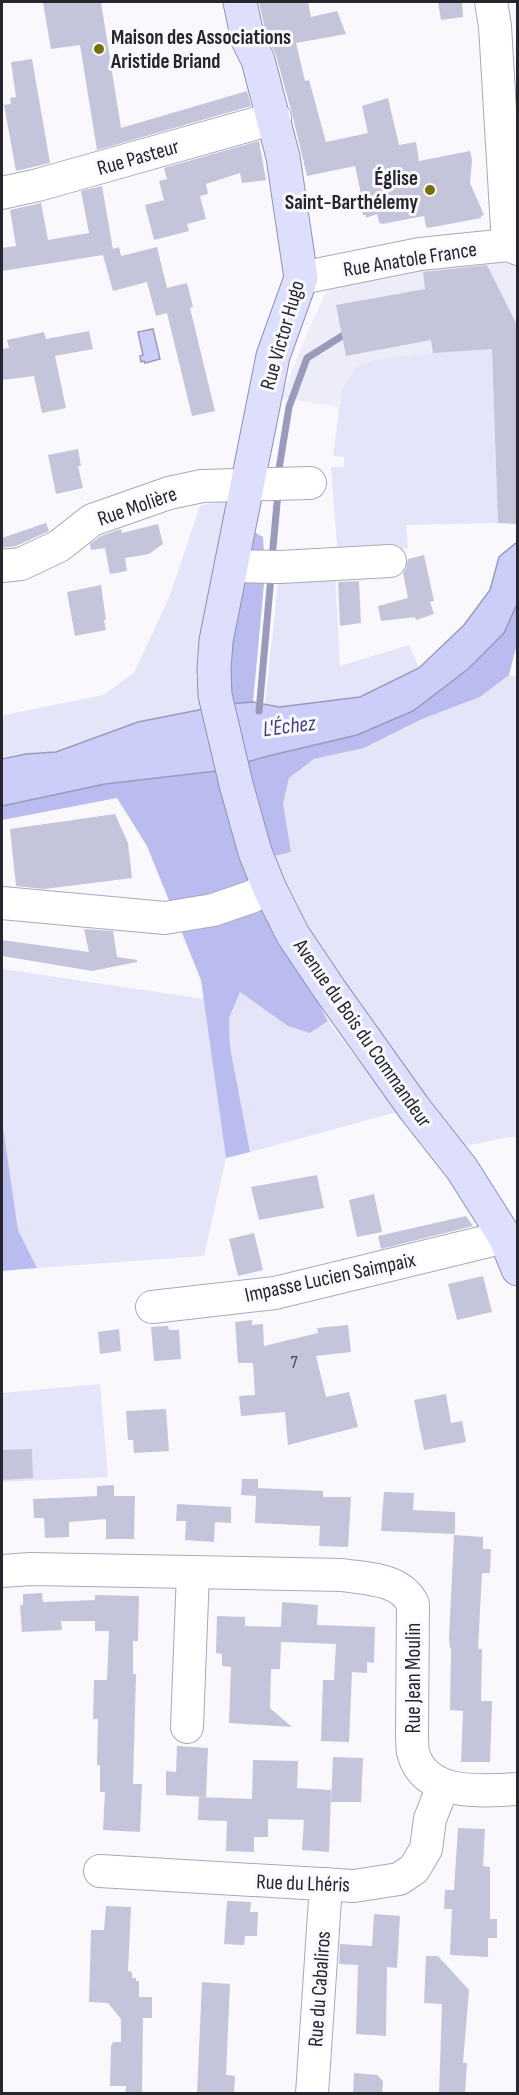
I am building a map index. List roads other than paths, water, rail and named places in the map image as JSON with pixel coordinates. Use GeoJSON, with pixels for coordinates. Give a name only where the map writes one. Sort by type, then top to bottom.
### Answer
{"type":"FeatureCollection","features":[{"type":"Feature","properties":{"kind":"main road","name":"Rue Victor Hugo"},"geometry":{"type":"LineString","coordinates":[[236,784],[215,695],[216,641],[257,567],[280,484],[273,356],[301,278],[283,157],[258,60],[248,40],[240,2]]}},
{"type":"Feature","properties":{"kind":"main road","name":"Avenue du Bois du Commandeur"},"geometry":{"type":"LineString","coordinates":[[236,784],[255,852],[269,887],[293,935],[414,1108],[462,1169],[505,1237],[518,1269]]}},
{"type":"Feature","properties":{"kind":"street"},"geometry":{"type":"LineString","coordinates":[[491,2],[495,26],[513,247]]}},
{"type":"Feature","properties":{"kind":"street","name":"Rue Pasteur"},"geometry":{"type":"LineString","coordinates":[[2,193],[38,185],[274,118]]}},
{"type":"Feature","properties":{"kind":"street","name":"Rue Anatole France"},"geometry":{"type":"LineString","coordinates":[[301,278],[420,254],[513,247]]}},
{"type":"Feature","properties":{"kind":"street","name":"Rue Molière"},"geometry":{"type":"LineString","coordinates":[[2,566],[21,564],[59,546],[92,520],[169,494],[202,486],[280,484]]}},
{"type":"Feature","properties":{"kind":"street"},"geometry":{"type":"LineString","coordinates":[[257,567],[390,561]]}},
{"type":"Feature","properties":{"kind":"street"},"geometry":{"type":"LineString","coordinates":[[2,903],[165,918],[213,910],[251,897],[269,887]]}},
{"type":"Feature","properties":{"kind":"street","name":"Impasse Lucien Saimpaix"},"geometry":{"type":"LineString","coordinates":[[152,1307],[275,1293],[505,1237]]}},
{"type":"Feature","properties":{"kind":"street","name":"Rue Jean Moulin"},"geometry":{"type":"LineString","coordinates":[[2,1571],[31,1569],[342,1575],[390,1583],[410,1597],[413,1604],[413,1753],[421,1769],[443,1786]]}},
{"type":"Feature","properties":{"kind":"street"},"geometry":{"type":"LineString","coordinates":[[187,1726],[193,1572]]}},
{"type":"Feature","properties":{"kind":"street"},"geometry":{"type":"LineString","coordinates":[[443,1786],[465,1791],[518,1790]]}},
{"type":"Feature","properties":{"kind":"street","name":"Rue du Lhéris"},"geometry":{"type":"LineString","coordinates":[[100,1871],[354,1886],[399,1879],[414,1869],[426,1849],[430,1819],[443,1786]]}},
{"type":"Feature","properties":{"kind":"street","name":"Rue du Cabaliros"},"geometry":{"type":"LineString","coordinates":[[312,2094],[326,1884]]}},
{"type":"Feature","properties":{"kind":"water"},"geometry":{"type":"Polygon","coordinates":[[[153,329],[160,359],[141,362],[140,356],[143,355],[138,332],[153,329]]]}},
{"type":"Feature","properties":{"kind":"water","name":"L'Échez"},"geometry":{"type":"Polygon","coordinates":[[[517,542],[517,604],[504,633],[468,669],[413,711],[357,735],[216,771],[105,784],[2,806],[2,759],[26,754],[56,752],[138,722],[229,704],[253,702],[279,707],[360,697],[419,668],[464,625],[490,590],[499,557],[517,542]]]}},
{"type":"Feature","properties":{"kind":"waterway"},"geometry":{"type":"LineString","coordinates":[[278,475],[289,407],[307,358],[342,336]]}},
{"type":"Feature","properties":{"kind":"waterway"},"geometry":{"type":"LineString","coordinates":[[272,559],[278,492]]}},
{"type":"Feature","properties":{"kind":"waterway","name":"L'Échez"},"geometry":{"type":"LineString","coordinates":[[259,711],[271,576]]}},
{"type":"Feature","properties":{"kind":"place","name":"Maison des Associations Aristide Briand"},"geometry":{"type":"Point","coordinates":[99,49]}},
{"type":"Feature","properties":{"kind":"place","name":"Église Saint-Barthélemy"},"geometry":{"type":"Point","coordinates":[430,190]}}]}
